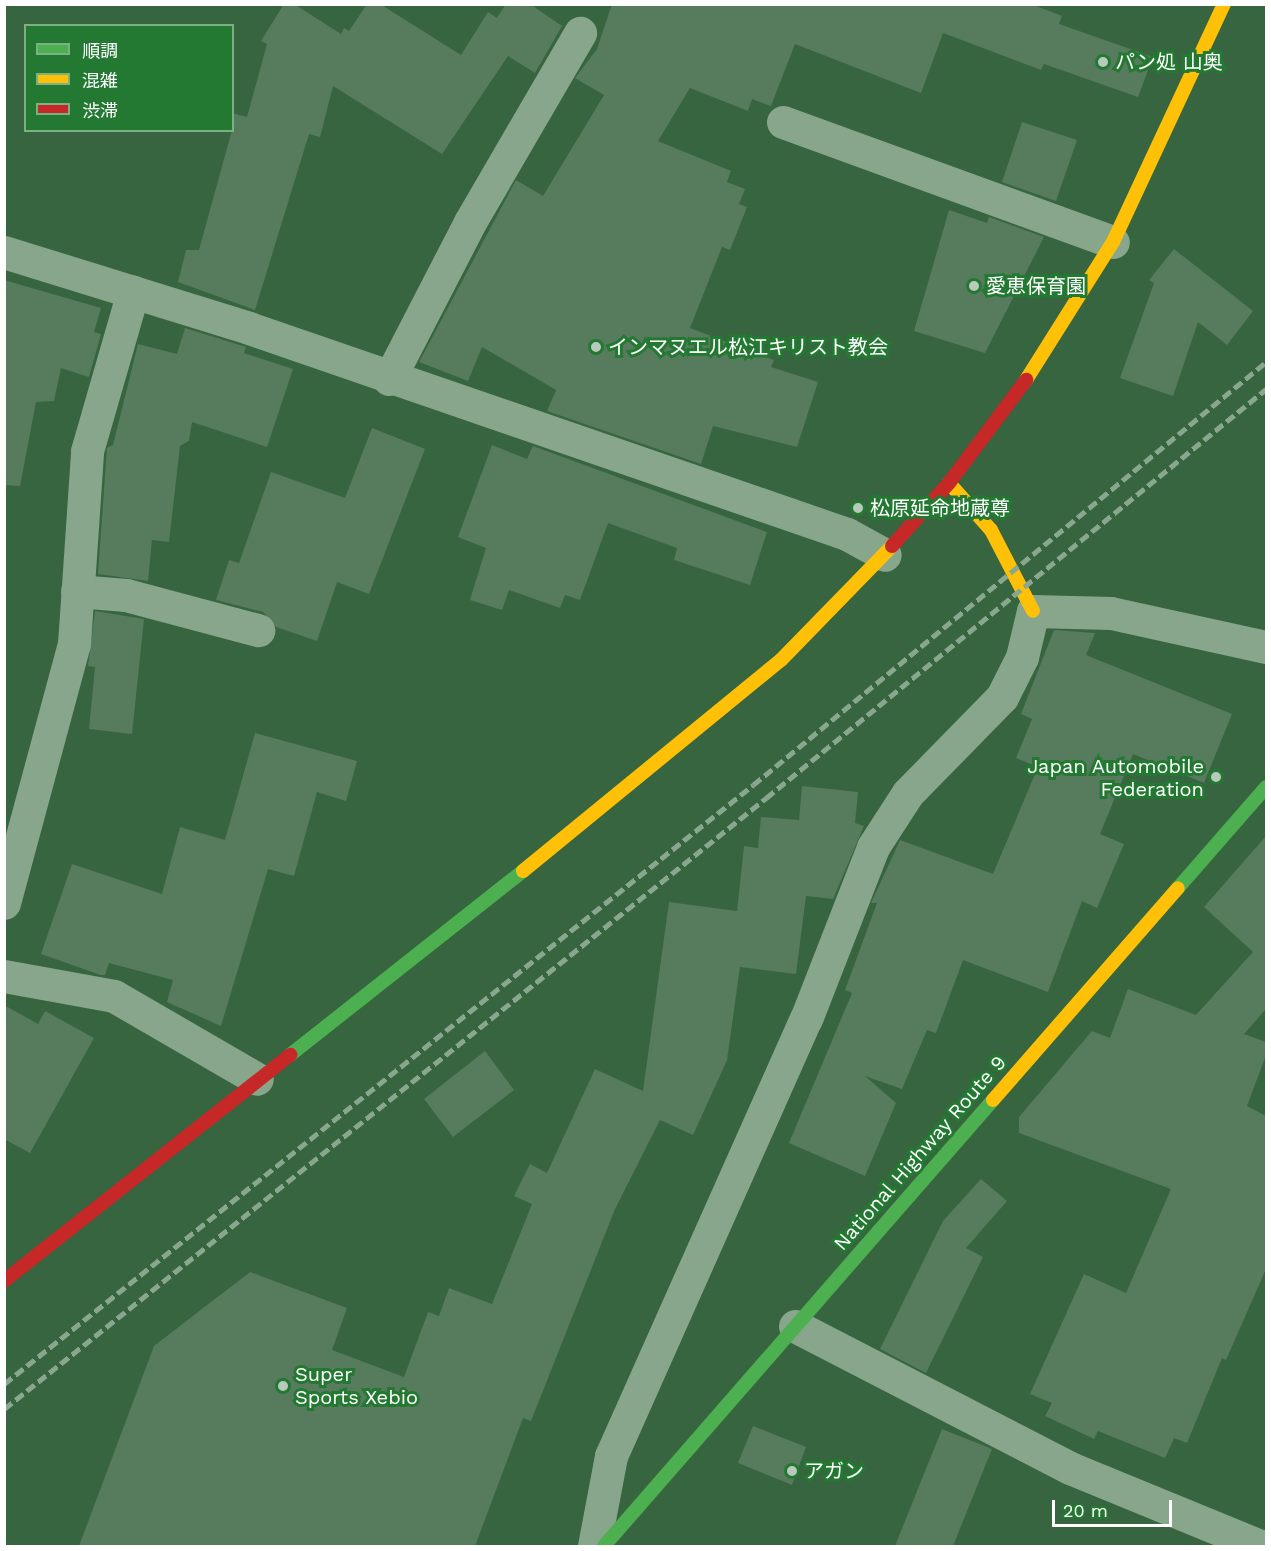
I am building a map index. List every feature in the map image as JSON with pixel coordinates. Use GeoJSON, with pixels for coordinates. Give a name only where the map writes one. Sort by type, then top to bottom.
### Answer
{"type":"FeatureCollection","features":[{"type":"Feature","properties":{"kind":"main road"},"geometry":{"type":"LineString","coordinates":[[4,1281],[781,660],[885,555],[949,483],[1022,386],[1113,242],[1224,4]]}},
{"type":"Feature","properties":{"kind":"main road"},"geometry":{"type":"LineString","coordinates":[[949,483],[991,530],[1033,610]]}},
{"type":"Feature","properties":{"kind":"main road","name":"National Highway Route 9"},"geometry":{"type":"LineString","coordinates":[[604,1546],[1266,787]]}},
{"type":"Feature","properties":{"kind":"street"},"geometry":{"type":"LineString","coordinates":[[389,379],[470,222],[580,33]]}},
{"type":"Feature","properties":{"kind":"street"},"geometry":{"type":"LineString","coordinates":[[783,122],[1113,242]]}},
{"type":"Feature","properties":{"kind":"street"},"geometry":{"type":"LineString","coordinates":[[4,252],[133,292],[847,534],[885,555]]}},
{"type":"Feature","properties":{"kind":"street"},"geometry":{"type":"LineString","coordinates":[[4,903],[74,644],[87,451],[133,292]]}},
{"type":"Feature","properties":{"kind":"street"},"geometry":{"type":"LineString","coordinates":[[77,591],[126,595],[258,630]]}},
{"type":"Feature","properties":{"kind":"street"},"geometry":{"type":"LineString","coordinates":[[594,1546],[611,1456],[806,1019],[873,847],[908,793],[1002,698],[1022,657],[1033,610],[1111,613],[1266,647]]}},
{"type":"Feature","properties":{"kind":"street"},"geometry":{"type":"LineString","coordinates":[[4,976],[114,996],[257,1079]]}},
{"type":"Feature","properties":{"kind":"street"},"geometry":{"type":"LineString","coordinates":[[795,1326],[1070,1468],[1260,1546]]}},
{"type":"Feature","properties":{"kind":"building"},"geometry":{"type":"Polygon","coordinates":[[[284,4],[294,4],[341,34],[344,28],[349,31],[367,4],[380,4],[461,55],[488,12],[497,18],[506,4],[530,4],[562,26],[535,73],[508,56],[442,154],[333,86],[320,137],[309,134],[255,310],[178,282],[186,250],[199,250],[231,132],[234,132],[234,114],[247,117],[267,44],[261,41],[284,4]]]}},
{"type":"Feature","properties":{"kind":"building"},"geometry":{"type":"Polygon","coordinates":[[[612,4],[1031,4],[1062,16],[1059,24],[1153,57],[1138,97],[1044,64],[1041,70],[943,33],[921,93],[795,44],[771,106],[752,99],[748,111],[690,88],[658,141],[731,171],[727,182],[745,189],[739,204],[747,207],[730,250],[722,247],[690,328],[774,360],[771,367],[818,382],[797,447],[713,426],[701,464],[547,411],[556,390],[482,347],[468,381],[419,362],[516,180],[543,196],[604,95],[575,78],[597,49],[612,4]]]}},
{"type":"Feature","properties":{"kind":"building"},"geometry":{"type":"Polygon","coordinates":[[[1022,122],[1077,140],[1056,201],[1002,182],[1022,122]]]}},
{"type":"Feature","properties":{"kind":"building","name":"愛恵保育園"},"geometry":{"type":"Polygon","coordinates":[[[949,210],[987,223],[989,217],[1044,237],[985,353],[914,331],[949,210]]]}},
{"type":"Feature","properties":{"kind":"building"},"geometry":{"type":"Polygon","coordinates":[[[1174,249],[1253,311],[1227,345],[1198,322],[1173,396],[1120,378],[1154,283],[1149,280],[1174,249]]]}},
{"type":"Feature","properties":{"kind":"building"},"geometry":{"type":"Polygon","coordinates":[[[4,280],[101,308],[94,332],[101,334],[89,377],[61,368],[54,401],[36,402],[20,486],[4,485],[4,280]]]}},
{"type":"Feature","properties":{"kind":"building"},"geometry":{"type":"Polygon","coordinates":[[[185,328],[246,347],[244,353],[293,369],[267,447],[192,422],[189,441],[180,446],[169,542],[152,540],[148,581],[98,574],[107,448],[113,445],[138,344],[177,354],[185,328]]]}},
{"type":"Feature","properties":{"kind":"building"},"geometry":{"type":"Polygon","coordinates":[[[372,428],[425,449],[369,594],[337,582],[317,641],[276,627],[263,612],[216,600],[229,560],[239,563],[271,472],[345,498],[372,428]]]}},
{"type":"Feature","properties":{"kind":"building"},"geometry":{"type":"Polygon","coordinates":[[[492,445],[527,459],[533,446],[767,532],[750,585],[674,560],[677,548],[608,523],[580,600],[565,595],[560,608],[509,590],[502,610],[470,600],[486,548],[458,537],[492,445]]]}},
{"type":"Feature","properties":{"kind":"building"},"geometry":{"type":"Polygon","coordinates":[[[95,611],[144,619],[132,734],[89,729],[95,667],[88,666],[95,611]]]}},
{"type":"Feature","properties":{"kind":"building"},"geometry":{"type":"Polygon","coordinates":[[[1054,630],[1095,633],[1086,655],[1232,714],[1204,783],[1133,754],[1100,834],[1124,844],[1097,908],[1082,901],[1048,992],[963,960],[936,1033],[927,1030],[902,1089],[865,1076],[896,1103],[865,1176],[789,1143],[852,993],[845,990],[877,903],[871,903],[900,840],[993,874],[1038,767],[1016,758],[1032,719],[1021,714],[1054,630]]]}},
{"type":"Feature","properties":{"kind":"building"},"geometry":{"type":"Polygon","coordinates":[[[255,733],[357,761],[346,801],[317,792],[294,876],[268,869],[221,1026],[167,1002],[173,980],[109,963],[105,975],[101,975],[41,954],[72,864],[162,894],[180,827],[225,840],[255,733]]]}},
{"type":"Feature","properties":{"kind":"building"},"geometry":{"type":"Polygon","coordinates":[[[802,786],[858,792],[855,823],[864,826],[833,899],[806,896],[796,974],[740,967],[727,1060],[693,1135],[660,1120],[615,1209],[531,1421],[523,1418],[475,1546],[79,1546],[154,1346],[250,1272],[347,1308],[332,1350],[404,1377],[428,1312],[439,1316],[449,1288],[492,1304],[532,1204],[514,1196],[530,1164],[547,1173],[595,1069],[643,1091],[669,902],[737,911],[744,846],[758,848],[761,817],[799,820],[802,786]]]}},
{"type":"Feature","properties":{"kind":"building"},"geometry":{"type":"Polygon","coordinates":[[[1266,836],[1266,1009],[1244,1034],[1266,1042],[1266,1055],[1247,1106],[1266,1116],[1266,1269],[1226,1360],[1222,1358],[1187,1443],[1174,1438],[1165,1458],[1098,1431],[1094,1439],[1045,1416],[1052,1403],[1030,1394],[1084,1274],[1126,1293],[1171,1189],[1019,1133],[1019,1117],[1092,1031],[1110,1038],[1128,989],[1196,1015],[1253,952],[1204,907],[1266,836]]]}},
{"type":"Feature","properties":{"kind":"building"},"geometry":{"type":"Polygon","coordinates":[[[4,1005],[38,1024],[45,1011],[94,1038],[30,1153],[4,1139],[4,1005]]]}},
{"type":"Feature","properties":{"kind":"building"},"geometry":{"type":"Polygon","coordinates":[[[485,1051],[514,1090],[453,1137],[424,1099],[485,1051]]]}},
{"type":"Feature","properties":{"kind":"building"},"geometry":{"type":"Polygon","coordinates":[[[981,1179],[1007,1201],[966,1248],[983,1257],[926,1373],[880,1349],[943,1221],[981,1179]]]}},
{"type":"Feature","properties":{"kind":"building","name":"アガン"},"geometry":{"type":"Polygon","coordinates":[[[753,1426],[806,1447],[792,1485],[738,1463],[753,1426]]]}},
{"type":"Feature","properties":{"kind":"building"},"geometry":{"type":"Polygon","coordinates":[[[942,1429],[992,1449],[953,1546],[895,1546],[942,1429]]]}},
{"type":"Feature","properties":{"kind":"railway"},"geometry":{"type":"LineString","coordinates":[[4,1384],[753,785],[1266,362]]}},
{"type":"Feature","properties":{"kind":"railway"},"geometry":{"type":"LineString","coordinates":[[4,1409],[766,798],[1266,389]]}},
{"type":"Feature","properties":{"kind":"traffic: fast"},"geometry":{"type":"LineString","coordinates":[[1178,888],[1266,787]]}},
{"type":"Feature","properties":{"kind":"traffic: fast"},"geometry":{"type":"LineString","coordinates":[[290,1055],[523,871]]}},
{"type":"Feature","properties":{"kind":"traffic: fast"},"geometry":{"type":"LineString","coordinates":[[604,1546],[993,1100]]}},
{"type":"Feature","properties":{"kind":"traffic: slow"},"geometry":{"type":"LineString","coordinates":[[1026,380],[1113,242],[1224,4]]}},
{"type":"Feature","properties":{"kind":"traffic: slow"},"geometry":{"type":"LineString","coordinates":[[949,483],[991,530],[1033,611]]}},
{"type":"Feature","properties":{"kind":"traffic: slow"},"geometry":{"type":"LineString","coordinates":[[523,871],[781,660],[892,546]]}},
{"type":"Feature","properties":{"kind":"traffic: slow"},"geometry":{"type":"LineString","coordinates":[[993,1100],[1178,888]]}},
{"type":"Feature","properties":{"kind":"traffic: jam"},"geometry":{"type":"LineString","coordinates":[[892,546],[949,483],[1026,380]]}},
{"type":"Feature","properties":{"kind":"traffic: jam"},"geometry":{"type":"LineString","coordinates":[[4,1281],[290,1055]]}},
{"type":"Feature","properties":{"kind":"place","name":"パン処 山奥"},"geometry":{"type":"Point","coordinates":[1103,62]}},
{"type":"Feature","properties":{"kind":"place","name":"愛恵保育園"},"geometry":{"type":"Point","coordinates":[974,286]}},
{"type":"Feature","properties":{"kind":"place","name":"インマヌエル松江キリスト教会"},"geometry":{"type":"Point","coordinates":[596,347]}},
{"type":"Feature","properties":{"kind":"place","name":"松原延命地蔵尊"},"geometry":{"type":"Point","coordinates":[858,508]}},
{"type":"Feature","properties":{"kind":"place","name":"Japan Automobile Federation"},"geometry":{"type":"Point","coordinates":[1216,777]}},
{"type":"Feature","properties":{"kind":"place","name":"Super Sports Xebio"},"geometry":{"type":"Point","coordinates":[283,1386]}},
{"type":"Feature","properties":{"kind":"place","name":"アガン"},"geometry":{"type":"Point","coordinates":[792,1471]}}]}
